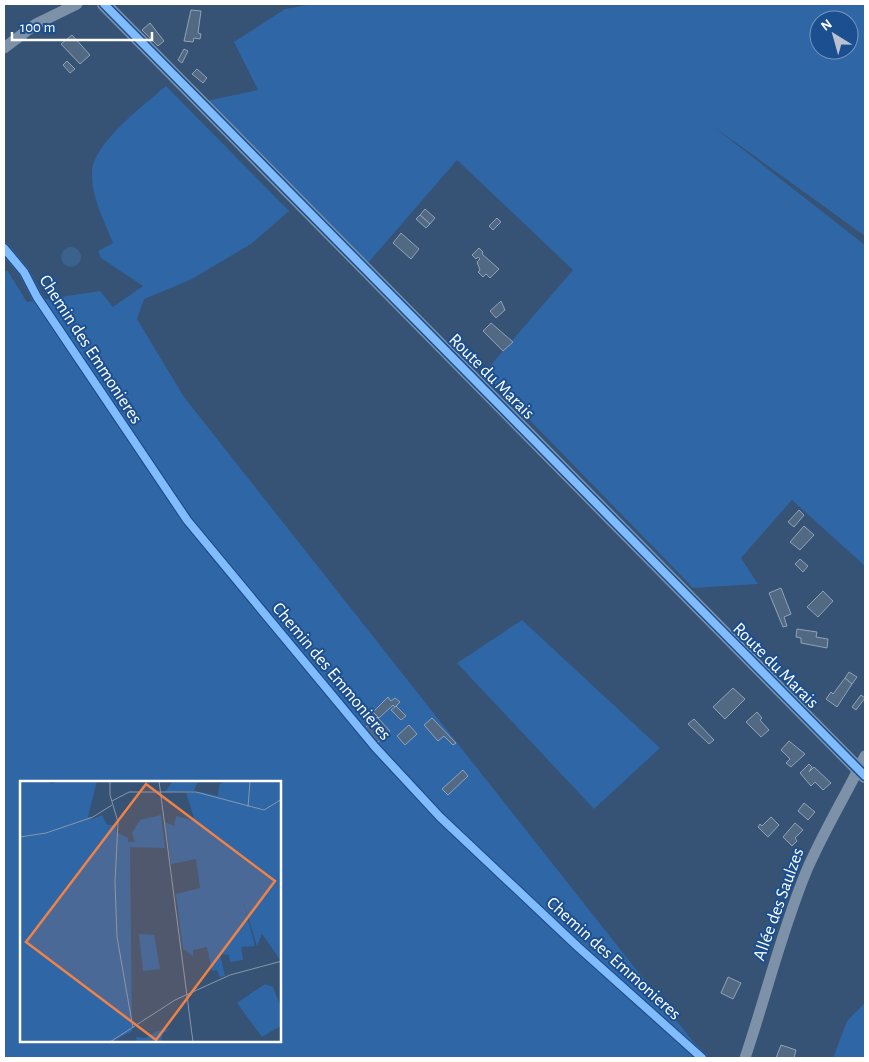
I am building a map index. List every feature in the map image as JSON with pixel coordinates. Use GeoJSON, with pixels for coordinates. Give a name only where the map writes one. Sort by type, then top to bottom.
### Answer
{"type":"FeatureCollection","features":[{"type":"Feature","properties":{"kind":"street"},"geometry":{"type":"LineString","coordinates":[[4,48],[36,24],[77,4]]}},
{"type":"Feature","properties":{"kind":"street","name":"Route du Marais"},"geometry":{"type":"LineString","coordinates":[[104,4],[862,773]]}},
{"type":"Feature","properties":{"kind":"street","name":"Chemin des Emmonieres"},"geometry":{"type":"LineString","coordinates":[[4,248],[24,272],[37,297],[187,520],[375,747],[440,817],[578,947],[702,1058]]}},
{"type":"Feature","properties":{"kind":"street","name":"Allée des Saulzes"},"geometry":{"type":"LineString","coordinates":[[746,1057],[785,926],[802,882],[826,828],[862,773],[865,756]]}},
{"type":"Feature","properties":{"kind":"shaded area"},"geometry":{"type":"Polygon","coordinates":[[[313,4],[865,4],[865,236],[714,127],[865,245],[865,566],[792,500],[741,558],[758,584],[693,588],[484,373],[573,270],[457,160],[368,263],[206,101],[258,90],[234,42],[285,9],[313,4]]]}},
{"type":"Feature","properties":{"kind":"shaded area"},"geometry":{"type":"Polygon","coordinates":[[[166,86],[289,211],[251,244],[190,280],[144,299],[137,319],[184,397],[706,1058],[4,1058],[4,272],[7,270],[27,302],[100,291],[113,307],[143,286],[101,258],[98,251],[113,243],[96,200],[92,182],[94,162],[101,150],[110,137],[133,114],[166,86]]]}},
{"type":"Feature","properties":{"kind":"shaded area"},"geometry":{"type":"Polygon","coordinates":[[[71,247],[78,250],[81,257],[78,264],[71,267],[64,264],[61,257],[64,250],[71,247]]]}},
{"type":"Feature","properties":{"kind":"shaded area"},"geometry":{"type":"Polygon","coordinates":[[[522,620],[660,748],[594,809],[457,663],[522,620]]]}},
{"type":"Feature","properties":{"kind":"shaded area"},"geometry":{"type":"Polygon","coordinates":[[[865,1003],[865,1058],[833,1058],[847,1021],[865,1003]]]}},
{"type":"Feature","properties":{"kind":"building"},"geometry":{"type":"Polygon","coordinates":[[[191,10],[201,11],[198,33],[201,34],[200,39],[194,38],[193,42],[184,41],[191,10]]]}},
{"type":"Feature","properties":{"kind":"building"},"geometry":{"type":"Polygon","coordinates":[[[150,23],[164,41],[158,46],[142,30],[150,23]]]}},
{"type":"Feature","properties":{"kind":"building"},"geometry":{"type":"Polygon","coordinates":[[[72,35],[90,55],[80,64],[61,44],[72,35]]]}},
{"type":"Feature","properties":{"kind":"building"},"geometry":{"type":"Polygon","coordinates":[[[184,49],[188,51],[182,63],[178,60],[184,49]]]}},
{"type":"Feature","properties":{"kind":"building"},"geometry":{"type":"Polygon","coordinates":[[[67,61],[75,69],[70,73],[63,65],[67,61]]]}},
{"type":"Feature","properties":{"kind":"building"},"geometry":{"type":"Polygon","coordinates":[[[197,69],[207,78],[203,83],[192,74],[197,69]]]}},
{"type":"Feature","properties":{"kind":"building"},"geometry":{"type":"Polygon","coordinates":[[[425,209],[435,218],[430,224],[420,215],[425,209]]]}},
{"type":"Feature","properties":{"kind":"building"},"geometry":{"type":"Polygon","coordinates":[[[420,215],[430,224],[426,228],[416,219],[420,215]]]}},
{"type":"Feature","properties":{"kind":"building"},"geometry":{"type":"Polygon","coordinates":[[[497,218],[501,222],[493,230],[489,226],[497,218]]]}},
{"type":"Feature","properties":{"kind":"building"},"geometry":{"type":"Polygon","coordinates":[[[401,233],[419,249],[411,259],[393,243],[401,233]]]}},
{"type":"Feature","properties":{"kind":"building"},"geometry":{"type":"Polygon","coordinates":[[[479,248],[483,252],[482,254],[499,269],[490,278],[486,274],[483,277],[478,272],[480,270],[477,262],[480,259],[478,257],[476,259],[472,255],[479,248]]]}},
{"type":"Feature","properties":{"kind":"building"},"geometry":{"type":"Polygon","coordinates":[[[501,301],[505,310],[496,318],[490,311],[501,301]]]}},
{"type":"Feature","properties":{"kind":"building"},"geometry":{"type":"Polygon","coordinates":[[[491,323],[513,342],[503,351],[483,331],[491,323]]]}},
{"type":"Feature","properties":{"kind":"building"},"geometry":{"type":"Polygon","coordinates":[[[799,510],[804,515],[794,527],[788,522],[799,510]]]}},
{"type":"Feature","properties":{"kind":"building"},"geometry":{"type":"Polygon","coordinates":[[[804,526],[814,535],[800,550],[790,542],[804,526]]]}},
{"type":"Feature","properties":{"kind":"building"},"geometry":{"type":"Polygon","coordinates":[[[800,559],[808,566],[803,572],[795,564],[800,559]]]}},
{"type":"Feature","properties":{"kind":"building"},"geometry":{"type":"Polygon","coordinates":[[[781,588],[791,614],[784,617],[787,626],[783,627],[769,593],[781,588]]]}},
{"type":"Feature","properties":{"kind":"building"},"geometry":{"type":"Polygon","coordinates":[[[823,591],[833,601],[818,617],[807,607],[823,591]]]}},
{"type":"Feature","properties":{"kind":"building"},"geometry":{"type":"Polygon","coordinates":[[[797,629],[817,632],[816,637],[828,639],[827,648],[801,643],[801,638],[796,637],[797,629]]]}},
{"type":"Feature","properties":{"kind":"building"},"geometry":{"type":"Polygon","coordinates":[[[849,672],[857,677],[852,684],[845,678],[849,672]]]}},
{"type":"Feature","properties":{"kind":"building"},"geometry":{"type":"Polygon","coordinates":[[[845,678],[852,684],[837,707],[826,699],[831,692],[833,694],[845,678]]]}},
{"type":"Feature","properties":{"kind":"building"},"geometry":{"type":"Polygon","coordinates":[[[733,688],[745,699],[725,719],[713,707],[733,688]]]}},
{"type":"Feature","properties":{"kind":"building"},"geometry":{"type":"Polygon","coordinates":[[[861,695],[865,698],[856,710],[852,707],[861,695]]]}},
{"type":"Feature","properties":{"kind":"building"},"geometry":{"type":"Polygon","coordinates":[[[388,697],[391,701],[395,698],[400,702],[395,707],[393,705],[379,718],[373,712],[388,697]]]}},
{"type":"Feature","properties":{"kind":"building"},"geometry":{"type":"Polygon","coordinates":[[[396,706],[406,716],[401,720],[391,710],[396,706]]]}},
{"type":"Feature","properties":{"kind":"building"},"geometry":{"type":"Polygon","coordinates":[[[757,712],[762,718],[760,720],[769,730],[761,737],[746,722],[757,712]]]}},
{"type":"Feature","properties":{"kind":"building"},"geometry":{"type":"Polygon","coordinates":[[[377,717],[390,731],[377,743],[364,729],[377,717]]]}},
{"type":"Feature","properties":{"kind":"building"},"geometry":{"type":"Polygon","coordinates":[[[432,718],[456,743],[453,745],[444,736],[438,741],[424,725],[432,718]]]}},
{"type":"Feature","properties":{"kind":"building"},"geometry":{"type":"Polygon","coordinates":[[[694,719],[714,740],[709,744],[688,724],[694,719]]]}},
{"type":"Feature","properties":{"kind":"building"},"geometry":{"type":"Polygon","coordinates":[[[409,725],[417,734],[405,745],[397,736],[409,725]]]}},
{"type":"Feature","properties":{"kind":"building"},"geometry":{"type":"Polygon","coordinates":[[[789,741],[805,754],[791,767],[786,763],[790,759],[781,750],[789,741]]]}},
{"type":"Feature","properties":{"kind":"building"},"geometry":{"type":"Polygon","coordinates":[[[809,764],[812,767],[809,772],[814,767],[831,783],[823,790],[815,782],[811,786],[800,773],[809,764]]]}},
{"type":"Feature","properties":{"kind":"building"},"geometry":{"type":"Polygon","coordinates":[[[463,770],[468,776],[448,795],[442,789],[463,770]]]}},
{"type":"Feature","properties":{"kind":"building"},"geometry":{"type":"Polygon","coordinates":[[[804,803],[815,812],[808,820],[798,811],[804,803]]]}},
{"type":"Feature","properties":{"kind":"building"},"geometry":{"type":"Polygon","coordinates":[[[771,817],[779,825],[768,837],[758,827],[760,824],[762,826],[771,817]]]}},
{"type":"Feature","properties":{"kind":"building"},"geometry":{"type":"Polygon","coordinates":[[[795,823],[803,830],[795,838],[797,841],[792,846],[783,837],[795,823]]]}},
{"type":"Feature","properties":{"kind":"building"},"geometry":{"type":"Polygon","coordinates":[[[728,977],[741,983],[733,999],[721,993],[728,977]]]}},
{"type":"Feature","properties":{"kind":"building"},"geometry":{"type":"Polygon","coordinates":[[[781,1045],[796,1050],[794,1058],[776,1058],[781,1045]]]}},
{"type":"Feature","properties":{"kind":"cycle path"},"geometry":{"type":"LineString","coordinates":[[104,4],[865,776]]}},
{"type":"Feature","properties":{"kind":"cycle path"},"geometry":{"type":"LineString","coordinates":[[4,248],[24,272],[37,297],[187,520],[375,747],[440,817],[578,947],[702,1058]]}}]}
